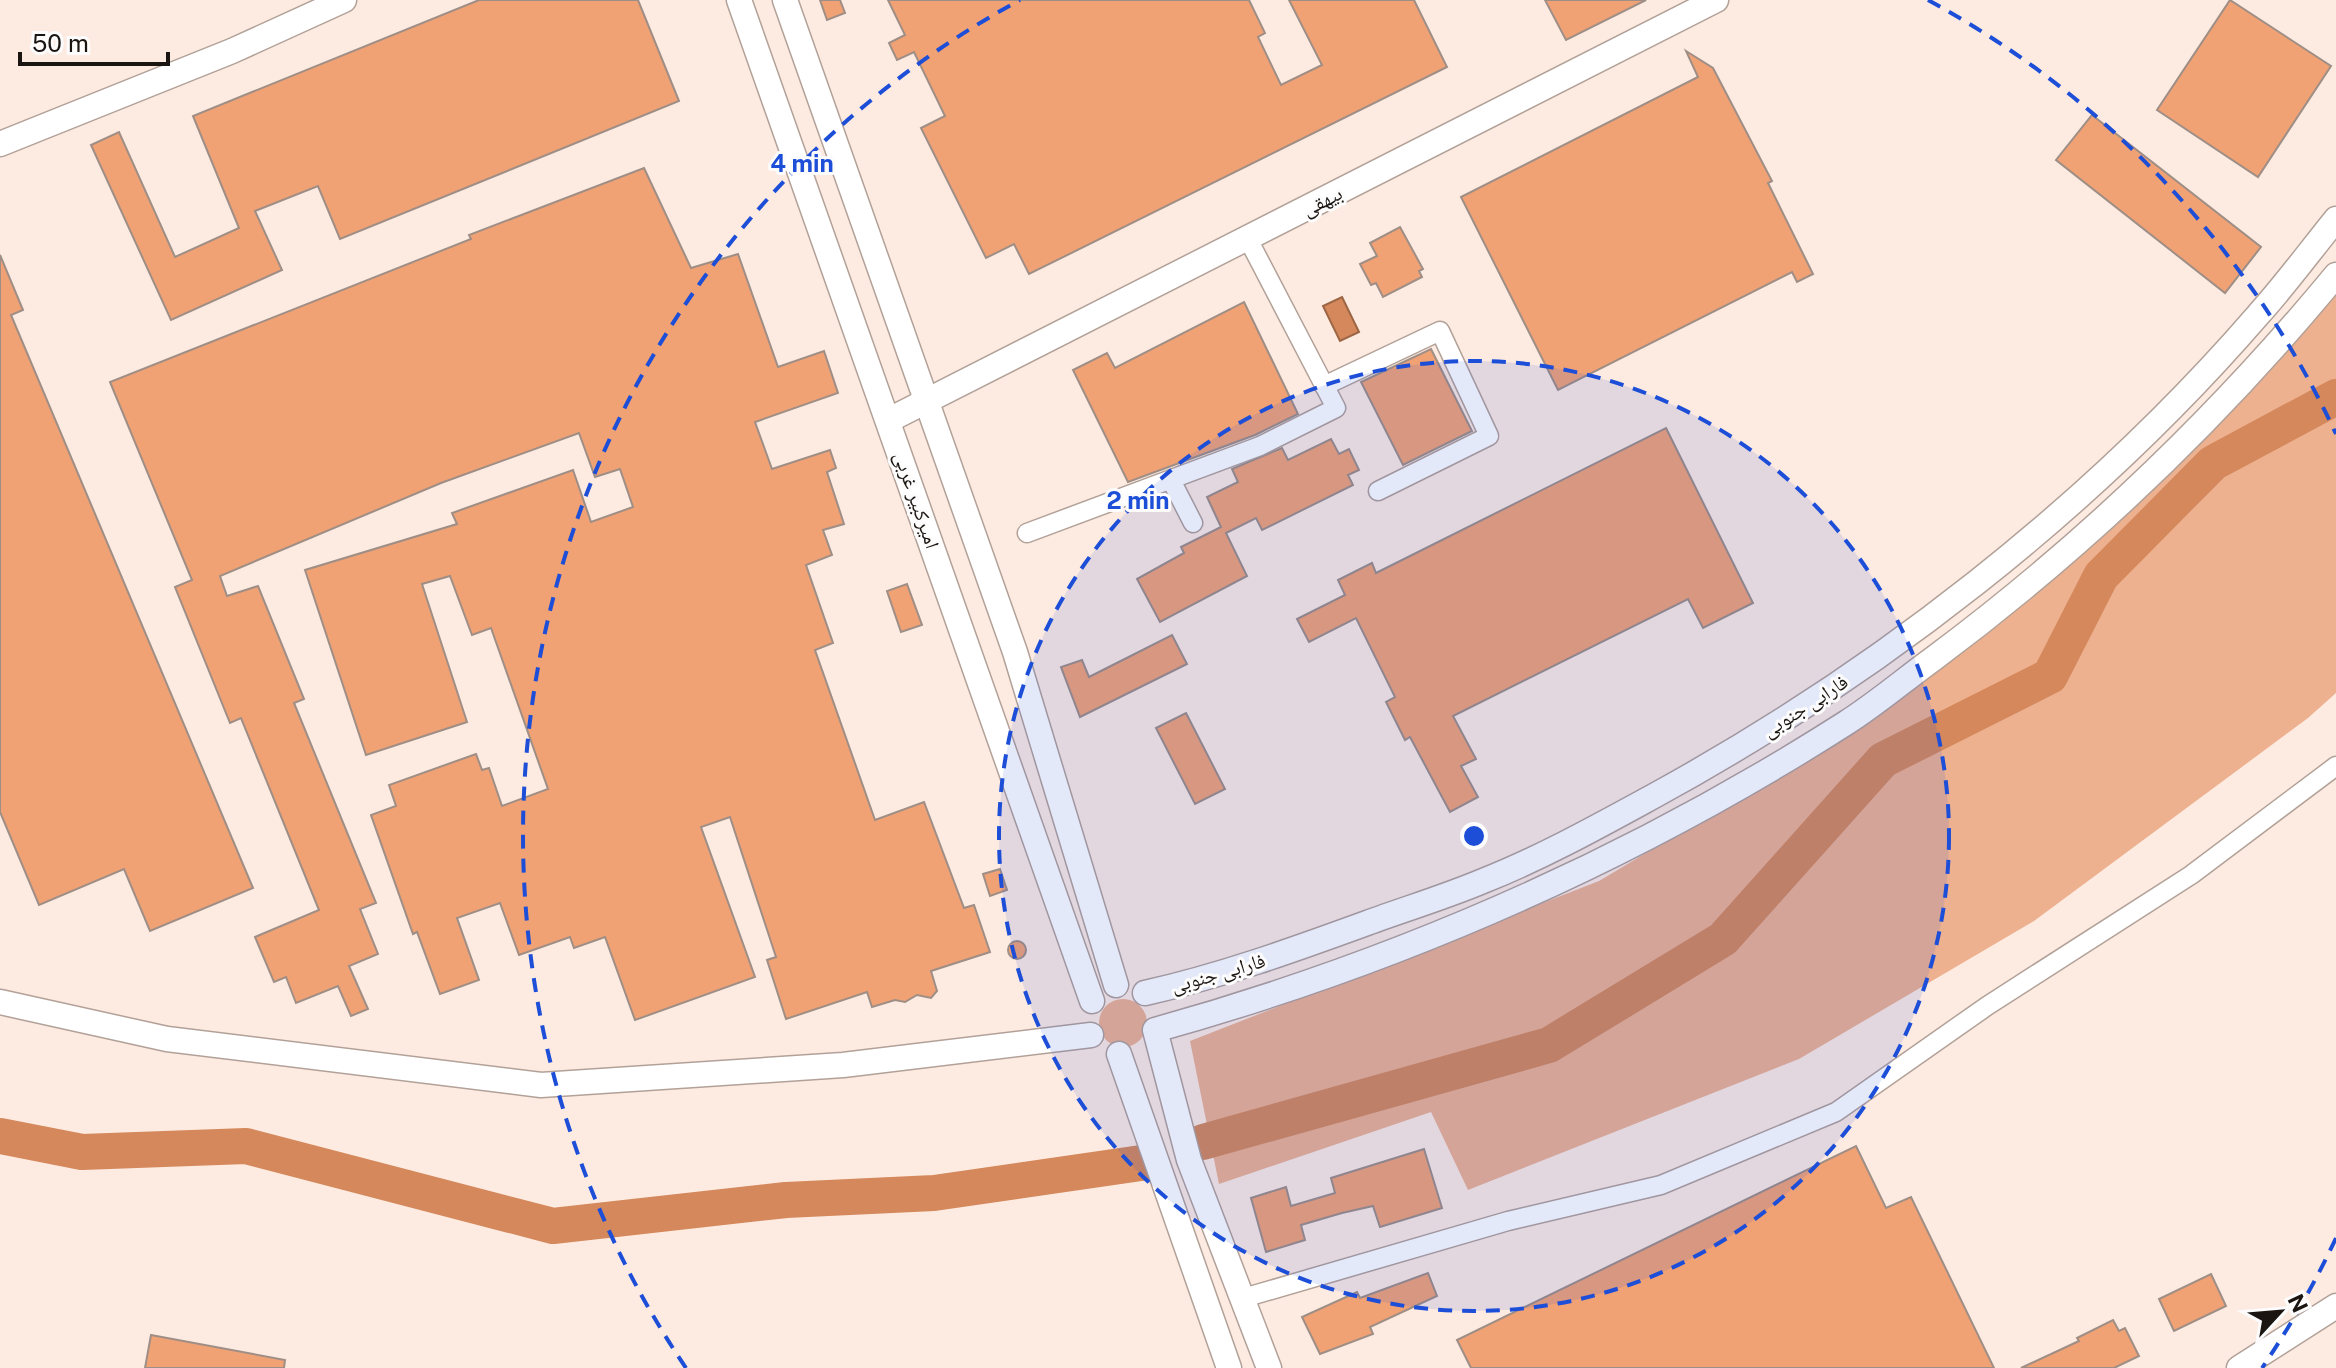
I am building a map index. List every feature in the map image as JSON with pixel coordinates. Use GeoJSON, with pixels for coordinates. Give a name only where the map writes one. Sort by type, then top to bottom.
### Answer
{"type":"FeatureCollection","features":[{"type":"Feature","properties":{"kind":"street"},"geometry":{"type":"LineString","coordinates":[[0,144],[232,51],[344,0]]}},
{"type":"Feature","properties":{"kind":"street","name":"امیرکبیر غربی"},"geometry":{"type":"LineString","coordinates":[[739,0],[1092,1001]]}},
{"type":"Feature","properties":{"kind":"street","name":"امیرکبیر غربی"},"geometry":{"type":"LineString","coordinates":[[785,0],[1015,652],[1116,985]]}},
{"type":"Feature","properties":{"kind":"street","name":"بیهقی"},"geometry":{"type":"LineString","coordinates":[[889,420],[1716,0]]}},
{"type":"Feature","properties":{"kind":"street","name":"فارابی جنوبی"},"geometry":{"type":"LineString","coordinates":[[1145,993],[1214,978],[1485,881],[1595,828],[1718,761],[1828,693],[1962,593],[2085,489],[2220,357],[2259,315],[2336,219]]}},
{"type":"Feature","properties":{"kind":"street"},"geometry":{"type":"LineString","coordinates":[[1027,533],[1260,446],[1336,408],[1248,239]]}},
{"type":"Feature","properties":{"kind":"street","name":"فارابی جنوبی"},"geometry":{"type":"LineString","coordinates":[[1155,1030],[1221,1012],[1496,912],[1679,821],[1849,721],[1987,619],[2107,516],[2283,339],[2336,275]]}},
{"type":"Feature","properties":{"kind":"street"},"geometry":{"type":"LineString","coordinates":[[1324,386],[1440,331],[1489,436],[1378,491]]}},
{"type":"Feature","properties":{"kind":"street"},"geometry":{"type":"LineString","coordinates":[[1171,480],[1193,523]]}},
{"type":"Feature","properties":{"kind":"street"},"geometry":{"type":"LineString","coordinates":[[1240,1299],[1508,1221],[1661,1185],[1836,1112],[1987,1006],[2191,875],[2336,766]]}},
{"type":"Feature","properties":{"kind":"street"},"geometry":{"type":"LineString","coordinates":[[1155,1030],[1141,1048],[1119,1054],[1108,1051],[1091,1035],[1088,1012],[1092,1001],[1106,988],[1126,984],[1145,993],[1156,1010],[1155,1030],[1189,1160],[1269,1368]]}},
{"type":"Feature","properties":{"kind":"street"},"geometry":{"type":"LineString","coordinates":[[0,1002],[167,1039],[541,1085],[843,1065],[1091,1035]]}},
{"type":"Feature","properties":{"kind":"street"},"geometry":{"type":"LineString","coordinates":[[1119,1054],[1229,1368]]}},
{"type":"Feature","properties":{"kind":"street"},"geometry":{"type":"LineString","coordinates":[[2239,1368],[2336,1306]]}},
{"type":"Feature","properties":{"kind":"shaded area"},"geometry":{"type":"Polygon","coordinates":[[[2336,294],[2336,693],[2308,718],[2034,921],[1799,1059],[1468,1190],[1431,1112],[1219,1184],[1190,1041],[1599,881],[1792,766],[1974,643],[2152,488],[2336,294]]]}},
{"type":"Feature","properties":{"kind":"shaded area"},"geometry":{"type":"Polygon","coordinates":[[[1342,297],[1359,332],[1340,341],[1323,306],[1342,297]]]}},
{"type":"Feature","properties":{"kind":"shaded area"},"geometry":{"type":"Polygon","coordinates":[[[1123,999],[1140,1006],[1147,1023],[1140,1040],[1123,1047],[1106,1040],[1099,1023],[1106,1006],[1123,999]]]}},
{"type":"Feature","properties":{"kind":"building"},"geometry":{"type":"Polygon","coordinates":[[[479,0],[638,0],[679,101],[340,239],[318,186],[255,211],[282,270],[171,320],[91,145],[119,132],[175,257],[239,228],[193,116],[479,0]]]}},
{"type":"Feature","properties":{"kind":"building"},"geometry":{"type":"Polygon","coordinates":[[[820,0],[840,0],[845,13],[827,20],[820,0]]]}},
{"type":"Feature","properties":{"kind":"building"},"geometry":{"type":"Polygon","coordinates":[[[888,0],[1249,0],[1265,33],[1258,37],[1281,85],[1322,65],[1289,0],[1414,0],[1447,67],[1029,274],[1014,244],[986,258],[921,128],[945,116],[914,52],[897,60],[889,43],[905,35],[888,0]]]}},
{"type":"Feature","properties":{"kind":"building"},"geometry":{"type":"Polygon","coordinates":[[[1545,0],[1646,0],[1566,40],[1545,0]]]}},
{"type":"Feature","properties":{"kind":"building"},"geometry":{"type":"Polygon","coordinates":[[[2230,0],[2331,66],[2258,177],[2157,110],[2230,0]]]}},
{"type":"Feature","properties":{"kind":"building"},"geometry":{"type":"Polygon","coordinates":[[[1686,51],[1713,68],[1772,181],[1768,183],[1813,274],[1797,282],[1792,272],[1558,390],[1461,197],[1698,77],[1686,51]]]}},
{"type":"Feature","properties":{"kind":"building"},"geometry":{"type":"Polygon","coordinates":[[[2092,115],[2261,247],[2225,293],[2056,160],[2092,115]]]}},
{"type":"Feature","properties":{"kind":"building"},"geometry":{"type":"Polygon","coordinates":[[[644,168],[691,268],[738,254],[778,367],[824,351],[838,393],[755,422],[772,469],[830,450],[836,468],[827,472],[844,524],[823,530],[832,555],[806,565],[833,643],[815,650],[875,820],[924,802],[964,908],[974,905],[990,952],[931,971],[937,991],[931,998],[917,995],[905,1002],[895,1000],[872,1007],[867,992],[786,1019],[767,960],[776,957],[730,817],[701,827],[755,977],[635,1020],[605,937],[574,948],[570,937],[519,955],[500,903],[457,918],[479,980],[440,994],[417,932],[413,934],[371,815],[396,806],[389,785],[476,754],[482,770],[489,768],[502,806],[548,789],[491,628],[472,635],[450,576],[422,584],[467,722],[366,755],[305,570],[457,524],[452,513],[573,470],[591,522],[633,507],[620,469],[595,477],[579,433],[441,483],[220,576],[227,596],[258,586],[304,699],[294,703],[376,903],[360,909],[378,954],[349,966],[368,1009],[351,1016],[338,986],[296,1003],[286,977],[274,982],[255,937],[319,910],[241,718],[230,723],[175,587],[192,580],[110,382],[471,239],[469,235],[644,168]]]}},
{"type":"Feature","properties":{"kind":"building"},"geometry":{"type":"Polygon","coordinates":[[[1400,227],[1423,269],[1419,271],[1422,277],[1383,297],[1376,283],[1371,285],[1360,264],[1377,256],[1370,243],[1400,227]]]}},
{"type":"Feature","properties":{"kind":"building"},"geometry":{"type":"Polygon","coordinates":[[[0,255],[23,310],[11,315],[253,888],[150,931],[124,869],[39,905],[0,812],[0,255]]]}},
{"type":"Feature","properties":{"kind":"building"},"geometry":{"type":"Polygon","coordinates":[[[1244,302],[1298,414],[1255,435],[1128,482],[1073,370],[1107,353],[1115,368],[1244,302]]]}},
{"type":"Feature","properties":{"kind":"building"},"geometry":{"type":"Polygon","coordinates":[[[1431,349],[1472,431],[1403,465],[1361,382],[1431,349]]]}},
{"type":"Feature","properties":{"kind":"building"},"geometry":{"type":"Polygon","coordinates":[[[1666,428],[1753,603],[1703,628],[1688,599],[1453,716],[1476,759],[1461,766],[1478,797],[1450,812],[1410,737],[1405,740],[1386,702],[1395,697],[1356,618],[1309,642],[1297,619],[1345,595],[1338,580],[1372,563],[1376,573],[1666,428]]]}},
{"type":"Feature","properties":{"kind":"building"},"geometry":{"type":"Polygon","coordinates":[[[1331,439],[1339,454],[1349,449],[1359,470],[1348,475],[1353,485],[1262,530],[1256,518],[1226,533],[1247,576],[1160,622],[1137,579],[1184,553],[1181,547],[1221,527],[1207,497],[1238,482],[1232,469],[1282,448],[1288,460],[1331,439]]]}},
{"type":"Feature","properties":{"kind":"building"},"geometry":{"type":"Polygon","coordinates":[[[907,584],[922,625],[901,632],[887,591],[907,584]]]}},
{"type":"Feature","properties":{"kind":"building"},"geometry":{"type":"Polygon","coordinates":[[[1172,635],[1187,664],[1080,717],[1061,667],[1082,660],[1089,677],[1172,635]]]}},
{"type":"Feature","properties":{"kind":"building"},"geometry":{"type":"Polygon","coordinates":[[[1186,713],[1225,789],[1195,804],[1156,728],[1186,713]]]}},
{"type":"Feature","properties":{"kind":"building"},"geometry":{"type":"Polygon","coordinates":[[[1000,869],[1007,890],[990,896],[983,874],[1000,869]]]}},
{"type":"Feature","properties":{"kind":"building"},"geometry":{"type":"Polygon","coordinates":[[[1013,941],[1021,941],[1026,950],[1024,957],[1013,959],[1008,954],[1008,946],[1013,941]]]}},
{"type":"Feature","properties":{"kind":"building"},"geometry":{"type":"Polygon","coordinates":[[[1856,1146],[1886,1208],[1911,1197],[1994,1368],[1471,1368],[1457,1340],[1856,1146]]]}},
{"type":"Feature","properties":{"kind":"building"},"geometry":{"type":"Polygon","coordinates":[[[1424,1149],[1442,1208],[1380,1227],[1373,1206],[1342,1213],[1301,1225],[1305,1240],[1266,1252],[1251,1198],[1286,1187],[1291,1206],[1335,1193],[1331,1178],[1424,1149]]]}},
{"type":"Feature","properties":{"kind":"building"},"geometry":{"type":"Polygon","coordinates":[[[1428,1273],[1437,1296],[1370,1327],[1373,1334],[1320,1354],[1302,1317],[1357,1292],[1360,1298],[1428,1273]]]}},
{"type":"Feature","properties":{"kind":"building"},"geometry":{"type":"Polygon","coordinates":[[[2211,1274],[2226,1306],[2174,1331],[2159,1299],[2211,1274]]]}},
{"type":"Feature","properties":{"kind":"building"},"geometry":{"type":"Polygon","coordinates":[[[2113,1320],[2119,1331],[2125,1328],[2139,1356],[2114,1368],[2021,1368],[2079,1341],[2077,1338],[2113,1320]]]}},
{"type":"Feature","properties":{"kind":"building"},"geometry":{"type":"Polygon","coordinates":[[[151,1335],[285,1360],[284,1368],[145,1368],[151,1335]]]}},
{"type":"Feature","properties":{"kind":"waterway"},"geometry":{"type":"LineString","coordinates":[[1203,1142],[1549,1045],[1723,939],[1883,760],[2050,676],[2101,576],[2213,463],[2336,397]]}},
{"type":"Feature","properties":{"kind":"waterway"},"geometry":{"type":"LineString","coordinates":[[0,1136],[82,1152],[246,1146],[553,1226],[786,1200],[934,1193],[1141,1163]]}}]}
